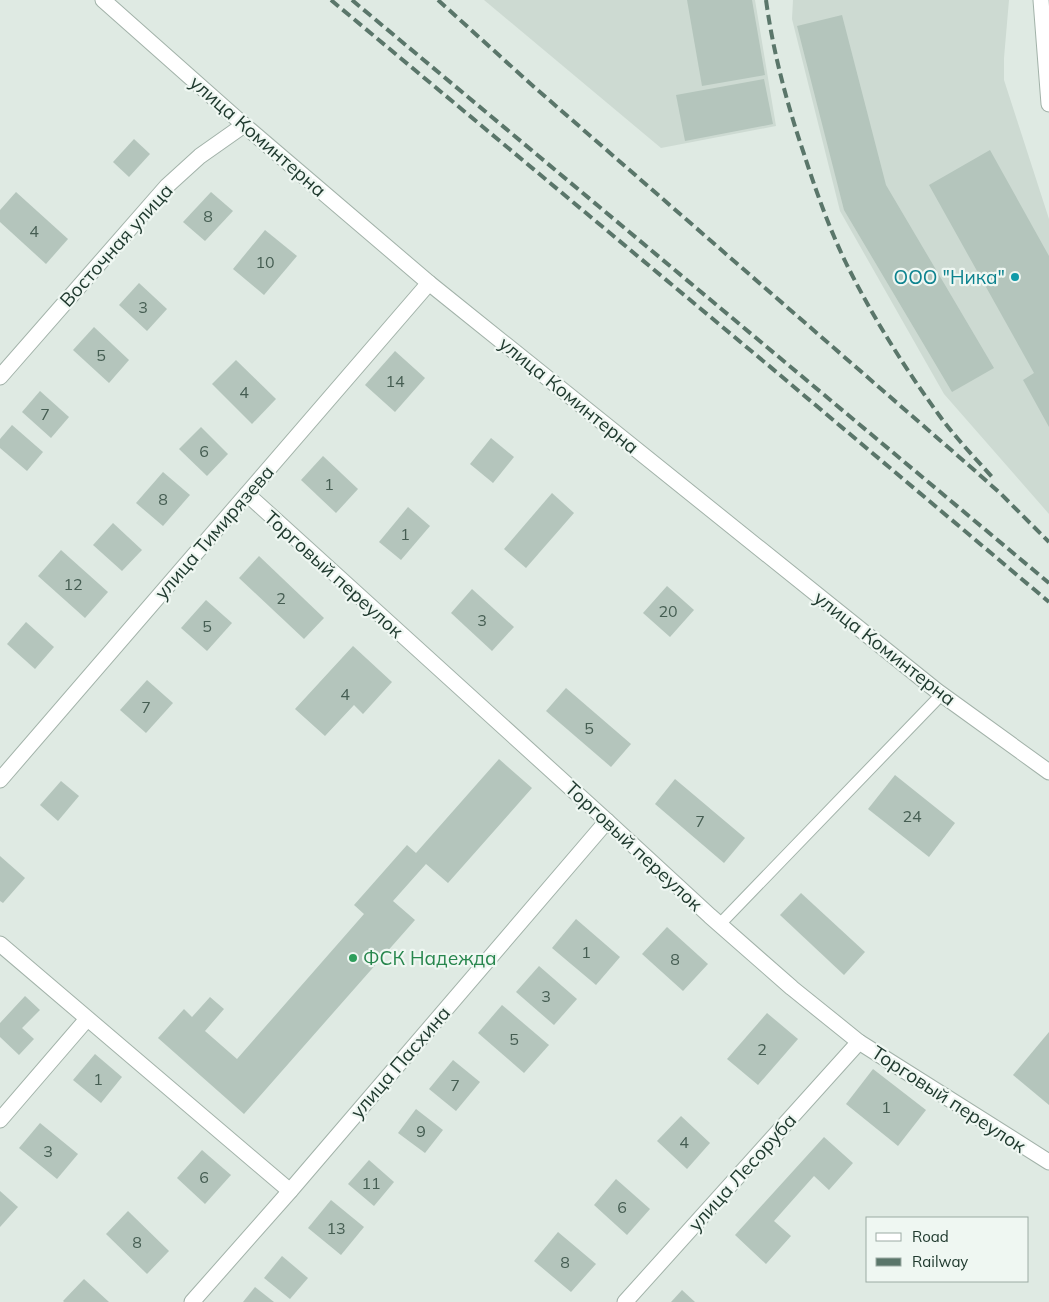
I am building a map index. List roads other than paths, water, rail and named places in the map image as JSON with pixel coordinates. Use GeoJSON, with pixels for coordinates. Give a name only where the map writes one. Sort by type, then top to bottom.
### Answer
{"type":"FeatureCollection","features":[{"type":"Feature","properties":{"kind":"street","name":"улица Коминтерна"},"geometry":{"type":"LineString","coordinates":[[103,0],[244,125],[429,283],[942,694],[1049,772]]}},
{"type":"Feature","properties":{"kind":"street"},"geometry":{"type":"LineString","coordinates":[[1041,0],[1049,104]]}},
{"type":"Feature","properties":{"kind":"street","name":"Восточная улица"},"geometry":{"type":"LineString","coordinates":[[0,377],[167,186],[200,156],[244,125]]}},
{"type":"Feature","properties":{"kind":"street","name":"улица Тимирязева"},"geometry":{"type":"LineString","coordinates":[[0,780],[429,283]]}},
{"type":"Feature","properties":{"kind":"street","name":"Торговый переулок"},"geometry":{"type":"LineString","coordinates":[[247,494],[792,988],[859,1042],[1049,1162]]}},
{"type":"Feature","properties":{"kind":"street","name":"улица Пасхина"},"geometry":{"type":"LineString","coordinates":[[192,1302],[290,1191],[607,821]]}},
{"type":"Feature","properties":{"kind":"street"},"geometry":{"type":"LineString","coordinates":[[0,944],[290,1191]]}},
{"type":"Feature","properties":{"kind":"street"},"geometry":{"type":"LineString","coordinates":[[0,1120],[87,1019]]}},
{"type":"Feature","properties":{"kind":"street","name":"улица Лесоруба"},"geometry":{"type":"LineString","coordinates":[[625,1302],[859,1042]]}},
{"type":"Feature","properties":{"kind":"lane"},"geometry":{"type":"LineString","coordinates":[[720,924],[942,694]]}},
{"type":"Feature","properties":{"kind":"railway"},"geometry":{"type":"LineString","coordinates":[[331,0],[1049,602]]}},
{"type":"Feature","properties":{"kind":"railway"},"geometry":{"type":"LineString","coordinates":[[352,0],[1049,583]]}},
{"type":"Feature","properties":{"kind":"railway"},"geometry":{"type":"LineString","coordinates":[[438,0],[533,86],[973,469],[1049,542]]}},
{"type":"Feature","properties":{"kind":"railway"},"geometry":{"type":"LineString","coordinates":[[766,0],[781,78],[792,116],[823,209],[846,263],[889,341],[913,378],[939,415],[993,478]]}},
{"type":"Feature","properties":{"kind":"place","name":"ООО \"Ника\""},"geometry":{"type":"Point","coordinates":[1015,277]}},
{"type":"Feature","properties":{"kind":"place","name":"ФСК Надежда"},"geometry":{"type":"Point","coordinates":[353,958]}}]}
